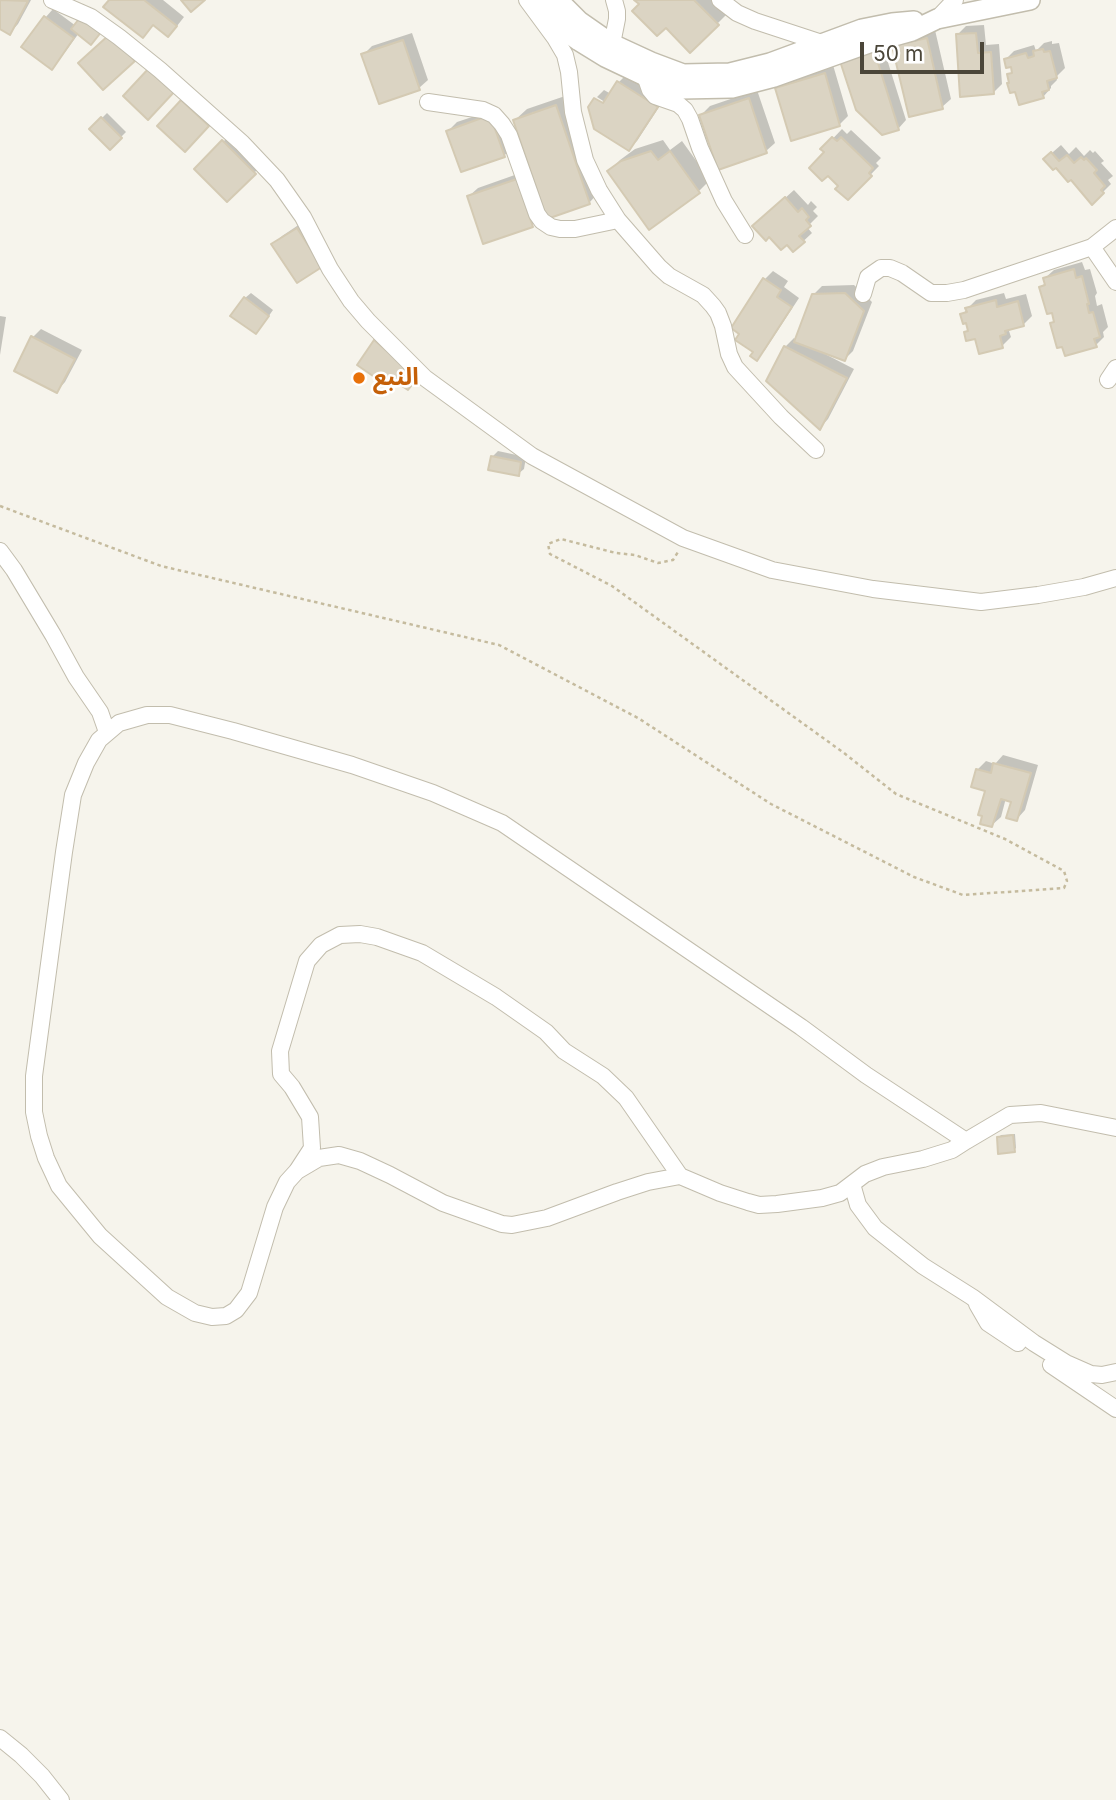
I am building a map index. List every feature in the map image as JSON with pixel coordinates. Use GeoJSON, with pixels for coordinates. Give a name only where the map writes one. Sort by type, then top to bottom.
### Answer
{"type":"FeatureCollection","features":[{"type":"Feature","properties":{"kind":"street"},"geometry":{"type":"LineString","coordinates":[[51,0],[92,8],[242,143],[277,180],[303,217],[330,269],[351,301],[425,378],[532,456],[683,538],[772,570],[873,589],[981,602],[1084,587],[1116,578]]}},
{"type":"Feature","properties":{"kind":"street"},"geometry":{"type":"LineString","coordinates":[[527,0],[565,55],[573,112],[585,160],[599,190],[618,220],[659,267],[669,276],[703,295],[713,306],[719,313],[735,367],[774,411],[816,450]]}},
{"type":"Feature","properties":{"kind":"street"},"geometry":{"type":"LineString","coordinates":[[539,0],[557,25],[579,41],[684,74],[730,73],[770,63],[862,29],[912,20],[933,20],[1030,0]]}},
{"type":"Feature","properties":{"kind":"street"},"geometry":{"type":"LineString","coordinates":[[558,0],[608,50],[645,76],[681,89],[732,88],[774,77],[869,43],[912,31],[933,20],[955,0]]}},
{"type":"Feature","properties":{"kind":"street"},"geometry":{"type":"LineString","coordinates":[[608,50],[617,19],[614,0]]}},
{"type":"Feature","properties":{"kind":"street"},"geometry":{"type":"LineString","coordinates":[[720,0],[737,13],[755,21],[822,43]]}},
{"type":"Feature","properties":{"kind":"street"},"geometry":{"type":"LineString","coordinates":[[645,76],[655,96],[678,104],[685,110],[724,201],[745,235]]}},
{"type":"Feature","properties":{"kind":"street"},"geometry":{"type":"LineString","coordinates":[[428,102],[484,110],[494,115],[509,135],[537,214],[551,227],[576,229],[618,220]]}},
{"type":"Feature","properties":{"kind":"street"},"geometry":{"type":"LineString","coordinates":[[863,294],[868,277],[881,268],[902,272],[931,293],[964,290],[1092,247],[1116,228]]}},
{"type":"Feature","properties":{"kind":"street"},"geometry":{"type":"LineString","coordinates":[[1092,247],[1116,282]]}},
{"type":"Feature","properties":{"kind":"street"},"geometry":{"type":"LineString","coordinates":[[0,551],[100,712],[107,732]]}},
{"type":"Feature","properties":{"kind":"street"},"geometry":{"type":"LineString","coordinates":[[966,1141],[502,823],[433,793],[352,765],[170,715],[147,715],[119,723],[99,740],[86,763],[73,795],[34,1076],[34,1112],[38,1136],[59,1186],[83,1218],[167,1297],[195,1312],[212,1317],[226,1316],[236,1310],[249,1293],[275,1207],[288,1182],[312,1148],[310,1117],[281,1074],[280,1051],[307,961],[321,945],[340,935],[377,936],[422,953],[496,997],[546,1032],[564,1051],[603,1076],[621,1092],[680,1176],[720,1193],[759,1205],[777,1205],[840,1193],[865,1174],[883,1167],[952,1150],[1010,1115],[1041,1113],[1116,1128]]}},
{"type":"Feature","properties":{"kind":"street"},"geometry":{"type":"LineString","coordinates":[[297,1171],[319,1158],[339,1155],[360,1161],[453,1207],[502,1224],[513,1225],[547,1218],[627,1189],[680,1176]]}},
{"type":"Feature","properties":{"kind":"street"},"geometry":{"type":"LineString","coordinates":[[852,1184],[858,1205],[875,1227],[923,1266],[1066,1363],[1091,1374],[1116,1372]]}},
{"type":"Feature","properties":{"kind":"street"},"geometry":{"type":"LineString","coordinates":[[972,1297],[988,1323],[1116,1409]]}},
{"type":"Feature","properties":{"kind":"street"},"geometry":{"type":"LineString","coordinates":[[0,1738],[42,1776],[61,1800]]}},
{"type":"Feature","properties":{"kind":"path"},"geometry":{"type":"LineString","coordinates":[[0,506],[161,566],[499,645],[638,718],[771,804],[914,877],[951,891],[963,895],[1064,888],[1067,881],[1064,871],[1005,839],[896,793],[844,752],[612,586],[550,554],[548,544],[561,538],[658,563],[673,560],[680,551],[683,538]]}},
{"type":"Feature","properties":{"kind":"building"},"geometry":{"type":"Polygon","coordinates":[[[0,0],[28,1],[10,35],[0,29],[0,0]]]}},
{"type":"Feature","properties":{"kind":"building"},"geometry":{"type":"Polygon","coordinates":[[[109,0],[144,0],[177,26],[168,37],[153,25],[143,38],[103,7],[109,0]]]}},
{"type":"Feature","properties":{"kind":"building"},"geometry":{"type":"Polygon","coordinates":[[[181,0],[205,0],[191,12],[181,0]]]}},
{"type":"Feature","properties":{"kind":"building"},"geometry":{"type":"Polygon","coordinates":[[[634,0],[694,0],[719,25],[690,53],[666,28],[657,36],[632,11],[639,4],[634,0]]]}},
{"type":"Feature","properties":{"kind":"building"},"geometry":{"type":"Polygon","coordinates":[[[82,15],[102,31],[91,45],[71,29],[82,15]]]}},
{"type":"Feature","properties":{"kind":"building"},"geometry":{"type":"Polygon","coordinates":[[[44,16],[74,38],[52,70],[21,47],[44,16]]]}},
{"type":"Feature","properties":{"kind":"building"},"geometry":{"type":"Polygon","coordinates":[[[976,33],[978,53],[991,52],[994,94],[960,97],[956,34],[976,33]]]}},
{"type":"Feature","properties":{"kind":"building"},"geometry":{"type":"Polygon","coordinates":[[[110,34],[135,61],[103,90],[78,63],[110,34]]]}},
{"type":"Feature","properties":{"kind":"building"},"geometry":{"type":"Polygon","coordinates":[[[927,38],[943,109],[909,117],[892,46],[927,38]]]}},
{"type":"Feature","properties":{"kind":"building"},"geometry":{"type":"Polygon","coordinates":[[[403,40],[420,90],[379,104],[361,54],[403,40]]]}},
{"type":"Feature","properties":{"kind":"building"},"geometry":{"type":"Polygon","coordinates":[[[873,47],[899,130],[882,135],[856,110],[839,58],[873,47]]]}},
{"type":"Feature","properties":{"kind":"building"},"geometry":{"type":"Polygon","coordinates":[[[1043,49],[1044,52],[1050,51],[1057,78],[1047,81],[1049,90],[1042,92],[1044,98],[1019,105],[1015,92],[1010,93],[1007,74],[1012,73],[1011,67],[1006,68],[1004,59],[1026,53],[1028,58],[1034,56],[1033,51],[1043,49]]]}},
{"type":"Feature","properties":{"kind":"building"},"geometry":{"type":"Polygon","coordinates":[[[150,67],[175,91],[148,120],[123,96],[150,67]]]}},
{"type":"Feature","properties":{"kind":"building"},"geometry":{"type":"Polygon","coordinates":[[[825,73],[840,126],[791,141],[775,88],[825,73]]]}},
{"type":"Feature","properties":{"kind":"building"},"geometry":{"type":"Polygon","coordinates":[[[617,81],[658,107],[629,151],[594,129],[588,107],[594,98],[603,103],[617,81]]]}},
{"type":"Feature","properties":{"kind":"building"},"geometry":{"type":"Polygon","coordinates":[[[749,98],[767,153],[718,170],[699,115],[749,98]]]}},
{"type":"Feature","properties":{"kind":"building"},"geometry":{"type":"Polygon","coordinates":[[[181,100],[209,126],[185,152],[157,126],[181,100]]]}},
{"type":"Feature","properties":{"kind":"building"},"geometry":{"type":"Polygon","coordinates":[[[556,105],[590,204],[547,219],[513,120],[556,105]]]}},
{"type":"Feature","properties":{"kind":"building"},"geometry":{"type":"Polygon","coordinates":[[[490,115],[505,157],[461,172],[446,131],[490,115]]]}},
{"type":"Feature","properties":{"kind":"building"},"geometry":{"type":"Polygon","coordinates":[[[101,117],[122,138],[110,150],[89,129],[101,117]]]}},
{"type":"Feature","properties":{"kind":"building"},"geometry":{"type":"Polygon","coordinates":[[[832,137],[837,141],[841,137],[873,168],[869,173],[872,176],[848,200],[835,189],[838,186],[828,176],[822,181],[809,168],[824,152],[820,149],[832,137]]]}},
{"type":"Feature","properties":{"kind":"building"},"geometry":{"type":"Polygon","coordinates":[[[222,140],[256,174],[227,202],[194,169],[222,140]]]}},
{"type":"Feature","properties":{"kind":"building"},"geometry":{"type":"Polygon","coordinates":[[[651,151],[658,160],[670,151],[700,193],[649,230],[607,171],[621,161],[651,151]]]}},
{"type":"Feature","properties":{"kind":"building"},"geometry":{"type":"Polygon","coordinates":[[[1051,152],[1059,161],[1067,155],[1074,163],[1081,157],[1084,160],[1086,158],[1097,170],[1094,173],[1105,186],[1101,190],[1104,193],[1092,205],[1071,180],[1068,182],[1056,168],[1053,170],[1043,159],[1051,152]]]}},
{"type":"Feature","properties":{"kind":"building"},"geometry":{"type":"Polygon","coordinates":[[[517,179],[533,227],[483,244],[467,196],[517,179]]]}},
{"type":"Feature","properties":{"kind":"building"},"geometry":{"type":"Polygon","coordinates":[[[785,197],[798,212],[802,208],[809,217],[806,220],[811,226],[799,236],[805,242],[793,252],[787,245],[781,250],[769,237],[766,241],[752,226],[785,197]]]}},
{"type":"Feature","properties":{"kind":"building"},"geometry":{"type":"Polygon","coordinates":[[[297,228],[322,267],[297,283],[271,244],[297,228]]]}},
{"type":"Feature","properties":{"kind":"building"},"geometry":{"type":"Polygon","coordinates":[[[1074,269],[1076,278],[1082,276],[1089,313],[1093,312],[1100,337],[1094,339],[1097,347],[1065,356],[1062,347],[1057,348],[1050,323],[1054,322],[1052,313],[1047,314],[1039,287],[1045,285],[1043,278],[1074,269]]]}},
{"type":"Feature","properties":{"kind":"building"},"geometry":{"type":"Polygon","coordinates":[[[763,278],[781,290],[777,297],[792,307],[757,361],[750,356],[753,352],[735,340],[739,334],[731,328],[763,278]]]}},
{"type":"Feature","properties":{"kind":"building"},"geometry":{"type":"Polygon","coordinates":[[[845,293],[864,311],[845,361],[794,342],[812,294],[845,293]]]}},
{"type":"Feature","properties":{"kind":"building"},"geometry":{"type":"Polygon","coordinates":[[[244,297],[269,316],[256,334],[230,316],[244,297]]]}},
{"type":"Feature","properties":{"kind":"building"},"geometry":{"type":"Polygon","coordinates":[[[996,300],[997,307],[1018,301],[1024,326],[1005,331],[1006,334],[1000,336],[1003,348],[979,354],[975,339],[966,341],[964,332],[968,331],[960,314],[967,312],[965,308],[996,300]]]}},
{"type":"Feature","properties":{"kind":"building"},"geometry":{"type":"Polygon","coordinates":[[[31,336],[75,359],[57,393],[14,371],[31,336]]]}},
{"type":"Feature","properties":{"kind":"building"},"geometry":{"type":"Polygon","coordinates":[[[374,340],[418,377],[408,390],[391,379],[386,385],[357,365],[374,340]]]}},
{"type":"Feature","properties":{"kind":"building"},"geometry":{"type":"Polygon","coordinates":[[[784,346],[847,378],[820,430],[766,381],[784,346]]]}},
{"type":"Feature","properties":{"kind":"building"},"geometry":{"type":"Polygon","coordinates":[[[491,456],[521,462],[519,476],[488,470],[491,456]]]}},
{"type":"Feature","properties":{"kind":"building"},"geometry":{"type":"Polygon","coordinates":[[[993,763],[1031,773],[1017,821],[1006,818],[1011,802],[1001,799],[992,827],[980,824],[982,816],[978,815],[985,791],[971,787],[976,769],[991,773],[993,763]]]}},
{"type":"Feature","properties":{"kind":"building"},"geometry":{"type":"Polygon","coordinates":[[[1013,1135],[1015,1152],[998,1154],[997,1137],[1013,1135]]]}},
{"type":"Feature","properties":{"kind":"place","name":"النبع"},"geometry":{"type":"Point","coordinates":[359,378]}}]}
